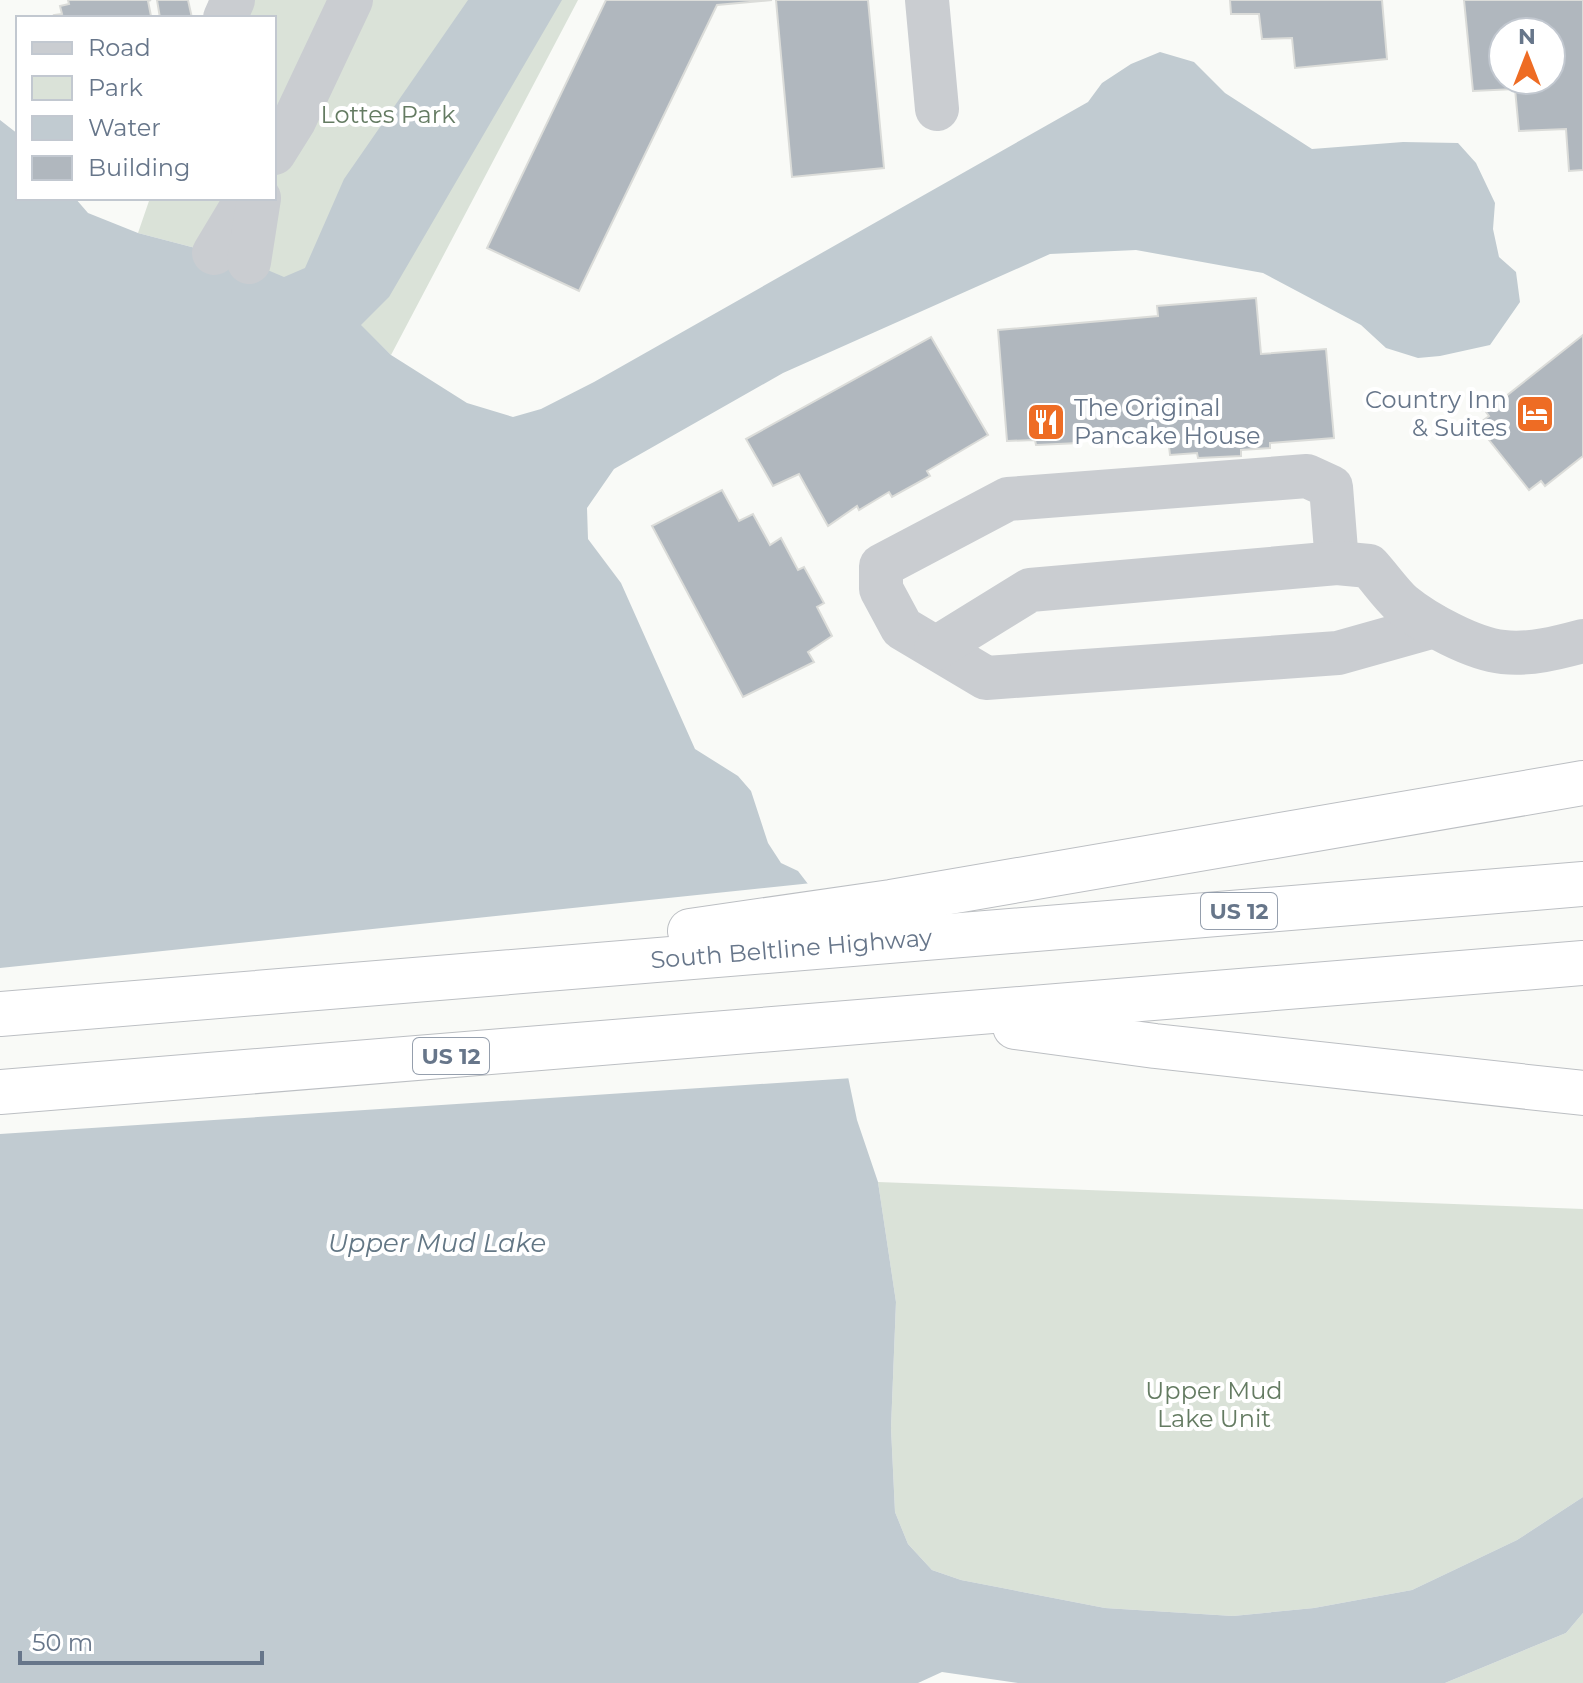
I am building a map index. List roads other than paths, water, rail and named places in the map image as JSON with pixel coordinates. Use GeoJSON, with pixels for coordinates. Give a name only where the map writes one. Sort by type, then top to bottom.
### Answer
{"type":"FeatureCollection","features":[{"type":"Feature","properties":{"kind":"highway"},"geometry":{"type":"LineString","coordinates":[[0,1014],[276,991],[893,922],[1583,783]]}},
{"type":"Feature","properties":{"kind":"highway","name":"South Beltline Highway"},"geometry":{"type":"LineString","coordinates":[[893,922],[1393,898],[1583,884]]}},
{"type":"Feature","properties":{"kind":"highway","name":"US 12"},"geometry":{"type":"LineString","coordinates":[[0,1092],[1583,963]]}},
{"type":"Feature","properties":{"kind":"highway"},"geometry":{"type":"LineString","coordinates":[[918,1017],[1583,1093]]}},
{"type":"Feature","properties":{"kind":"street"},"geometry":{"type":"LineString","coordinates":[[281,127],[351,0]]}},
{"type":"Feature","properties":{"kind":"street"},"geometry":{"type":"LineString","coordinates":[[927,0],[937,109]]}},
{"type":"Feature","properties":{"kind":"street"},"geometry":{"type":"LineString","coordinates":[[246,200],[232,257],[258,200]]}},
{"type":"Feature","properties":{"kind":"street"},"geometry":{"type":"LineString","coordinates":[[1337,563],[1331,487],[1307,476],[1008,499],[881,566],[881,589],[902,628],[986,678],[1338,653],[1434,626]]}},
{"type":"Feature","properties":{"kind":"street"},"geometry":{"type":"LineString","coordinates":[[936,648],[1030,590],[1337,563],[1369,566],[1402,603],[1434,626],[1475,644],[1502,652],[1546,651],[1583,641]]}},
{"type":"Feature","properties":{"kind":"water","name":"Upper Mud Lake"},"geometry":{"type":"Polygon","coordinates":[[[468,0],[562,0],[389,297],[361,325],[391,355],[467,403],[513,417],[541,409],[594,382],[1088,102],[1102,83],[1131,64],[1160,52],[1194,62],[1225,93],[1312,149],[1403,142],[1458,143],[1476,163],[1495,203],[1493,229],[1499,257],[1516,272],[1520,302],[1490,345],[1418,358],[1386,348],[1361,325],[1263,273],[1136,250],[1050,254],[783,373],[614,469],[587,508],[588,539],[621,583],[695,749],[738,776],[751,791],[768,843],[781,863],[798,871],[808,884],[857,1120],[878,1182],[896,1302],[891,1428],[895,1512],[908,1544],[932,1570],[961,1580],[1105,1608],[1233,1616],[1314,1608],[1412,1590],[1517,1540],[1583,1497],[1583,1613],[1566,1633],[1445,1683],[1018,1683],[942,1672],[918,1683],[0,1683],[0,120],[16,132],[16,200],[77,200],[88,213],[138,233],[249,262],[284,277],[305,268],[344,179],[468,0]]]}},
{"type":"Feature","properties":{"kind":"place","name":"Country Inn & Suites"},"geometry":{"type":"Point","coordinates":[1535,414]}},
{"type":"Feature","properties":{"kind":"place","name":"The Original Pancake House"},"geometry":{"type":"Point","coordinates":[1046,422]}},
{"type":"Feature","properties":{"kind":"park label","name":"Lottes Park"},"geometry":{"type":"Point","coordinates":[388,115]}},
{"type":"Feature","properties":{"kind":"park label","name":"Upper Mud Lake Unit"},"geometry":{"type":"Point","coordinates":[1214,1405]}}]}
